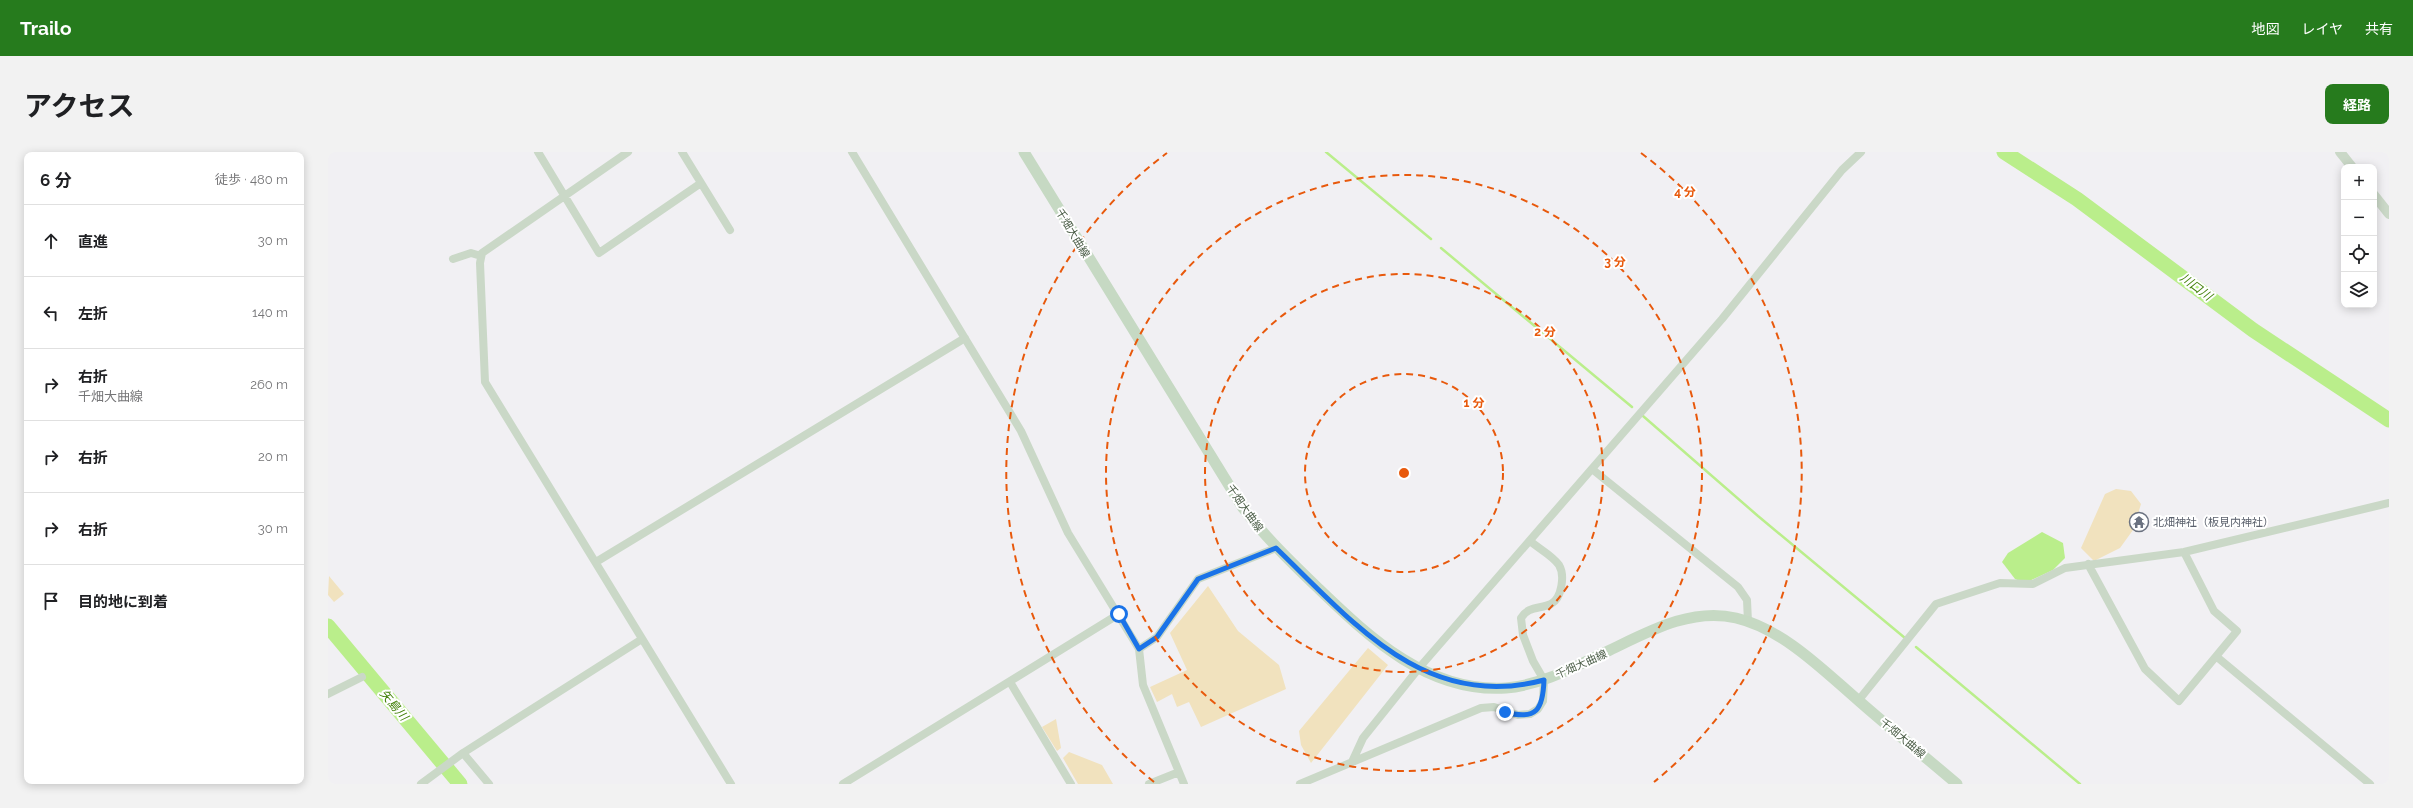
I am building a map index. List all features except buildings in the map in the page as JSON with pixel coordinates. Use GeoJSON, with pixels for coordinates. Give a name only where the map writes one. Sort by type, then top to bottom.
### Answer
{"type":"FeatureCollection","features":[{"type":"Feature","properties":{"kind":"main road","name":"千畑大曲線"},"geometry":{"type":"LineString","coordinates":[[1024,152],[1242,508],[1276,548],[1365,633],[1400,658],[1419,668],[1456,682],[1490,688],[1523,685],[1544,680],[1649,631],[1680,620],[1712,615],[1728,616],[1748,622],[1791,646],[1957,784]]}},
{"type":"Feature","properties":{"kind":"street"},"geometry":{"type":"LineString","coordinates":[[538,152],[599,253],[702,183]]}},
{"type":"Feature","properties":{"kind":"street"},"geometry":{"type":"LineString","coordinates":[[628,152],[482,253],[480,263],[485,382],[731,784]]}},
{"type":"Feature","properties":{"kind":"street"},"geometry":{"type":"LineString","coordinates":[[682,152],[730,230]]}},
{"type":"Feature","properties":{"kind":"street"},"geometry":{"type":"LineString","coordinates":[[852,152],[1021,431],[1068,533],[1119,614],[1139,649],[1143,685],[1184,784]]}},
{"type":"Feature","properties":{"kind":"street"},"geometry":{"type":"LineString","coordinates":[[1352,762],[1363,738],[1419,668],[1722,318],[1842,170],[1861,152]]}},
{"type":"Feature","properties":{"kind":"street"},"geometry":{"type":"LineString","coordinates":[[2344,153],[2350,164]]}},
{"type":"Feature","properties":{"kind":"street"},"geometry":{"type":"LineString","coordinates":[[2377,199],[2389,214]]}},
{"type":"Feature","properties":{"kind":"street"},"geometry":{"type":"LineString","coordinates":[[453,259],[471,253],[481,256]]}},
{"type":"Feature","properties":{"kind":"street"},"geometry":{"type":"LineString","coordinates":[[596,562],[965,338]]}},
{"type":"Feature","properties":{"kind":"street"},"geometry":{"type":"LineString","coordinates":[[1592,469],[1738,587],[1747,600],[1748,622]]}},
{"type":"Feature","properties":{"kind":"street"},"geometry":{"type":"LineString","coordinates":[[1858,701],[1936,604],[2000,583],[2033,584],[2065,568],[2184,552],[2389,503]]}},
{"type":"Feature","properties":{"kind":"street"},"geometry":{"type":"LineString","coordinates":[[1300,784],[1481,708],[1494,707],[1518,716],[1530,714],[1538,709],[1543,701],[1544,680],[1533,661],[1523,635],[1521,618],[1529,610],[1550,604],[1556,600],[1561,588],[1561,570],[1558,564],[1530,541]]}},
{"type":"Feature","properties":{"kind":"street"},"geometry":{"type":"LineString","coordinates":[[1139,649],[1157,637],[1198,579],[1276,548]]}},
{"type":"Feature","properties":{"kind":"street"},"geometry":{"type":"LineString","coordinates":[[2088,564],[2145,669],[2180,701],[2237,631],[2214,611],[2184,552]]}},
{"type":"Feature","properties":{"kind":"street"},"geometry":{"type":"LineString","coordinates":[[843,784],[1119,614]]}},
{"type":"Feature","properties":{"kind":"street"},"geometry":{"type":"LineString","coordinates":[[421,784],[439,769],[463,753],[642,638]]}},
{"type":"Feature","properties":{"kind":"street"},"geometry":{"type":"LineString","coordinates":[[2217,657],[2370,784]]}},
{"type":"Feature","properties":{"kind":"street"},"geometry":{"type":"LineString","coordinates":[[328,694],[362,677]]}},
{"type":"Feature","properties":{"kind":"street"},"geometry":{"type":"LineString","coordinates":[[1010,682],[1071,784]]}},
{"type":"Feature","properties":{"kind":"street"},"geometry":{"type":"LineString","coordinates":[[463,753],[489,784]]}},
{"type":"Feature","properties":{"kind":"street"},"geometry":{"type":"LineString","coordinates":[[1149,784],[1179,772]]}},
{"type":"Feature","properties":{"kind":"shaded area"},"geometry":{"type":"Polygon","coordinates":[[[2116,489],[2131,491],[2141,504],[2133,530],[2120,548],[2094,561],[2081,548],[2105,494],[2116,489]]]}},
{"type":"Feature","properties":{"kind":"shaded area"},"geometry":{"type":"Polygon","coordinates":[[[2042,532],[2063,543],[2065,558],[2053,570],[2025,583],[2015,579],[2002,562],[2008,553],[2042,532]]]}},
{"type":"Feature","properties":{"kind":"shaded area"},"geometry":{"type":"Polygon","coordinates":[[[329,576],[344,594],[334,602],[328,595],[329,576]]]}},
{"type":"Feature","properties":{"kind":"shaded area"},"geometry":{"type":"Polygon","coordinates":[[[1208,586],[1238,631],[1279,665],[1286,689],[1201,727],[1189,702],[1177,707],[1172,694],[1157,702],[1150,687],[1187,670],[1170,633],[1208,586]]]}},
{"type":"Feature","properties":{"kind":"shaded area"},"geometry":{"type":"Polygon","coordinates":[[[1368,648],[1388,665],[1311,763],[1301,745],[1299,731],[1368,648]]]}},
{"type":"Feature","properties":{"kind":"shaded area"},"geometry":{"type":"Polygon","coordinates":[[[1056,719],[1061,748],[1057,751],[1042,727],[1056,719]]]}},
{"type":"Feature","properties":{"kind":"shaded area"},"geometry":{"type":"Polygon","coordinates":[[[1069,752],[1102,765],[1113,784],[1078,784],[1063,758],[1069,752]]]}},
{"type":"Feature","properties":{"kind":"waterway"},"geometry":{"type":"LineString","coordinates":[[1326,152],[1431,239]]}},
{"type":"Feature","properties":{"kind":"waterway","name":"川口川"},"geometry":{"type":"LineString","coordinates":[[2004,152],[2077,199],[2253,330],[2389,420]]}},
{"type":"Feature","properties":{"kind":"waterway"},"geometry":{"type":"LineString","coordinates":[[1441,248],[1632,407]]}},
{"type":"Feature","properties":{"kind":"waterway"},"geometry":{"type":"LineString","coordinates":[[1643,416],[1758,516],[1905,638]]}},
{"type":"Feature","properties":{"kind":"waterway","name":"矢島川"},"geometry":{"type":"LineString","coordinates":[[328,626],[460,784]]}},
{"type":"Feature","properties":{"kind":"waterway"},"geometry":{"type":"LineString","coordinates":[[1916,647],[2080,784]]}},
{"type":"Feature","properties":{"kind":"place","name":"北畑神社（板見内神社）"},"geometry":{"type":"Point","coordinates":[2139,522]}},
{"type":"Feature","properties":{"kind":"route"},"geometry":{"type":"LineString","coordinates":[[1119,614],[1139,649],[1157,637],[1198,579],[1276,548],[1365,633],[1400,658],[1426,672],[1456,682],[1490,688],[1506,688],[1544,680],[1543,701],[1538,709],[1530,714],[1518,716],[1505,712]]}}]}
